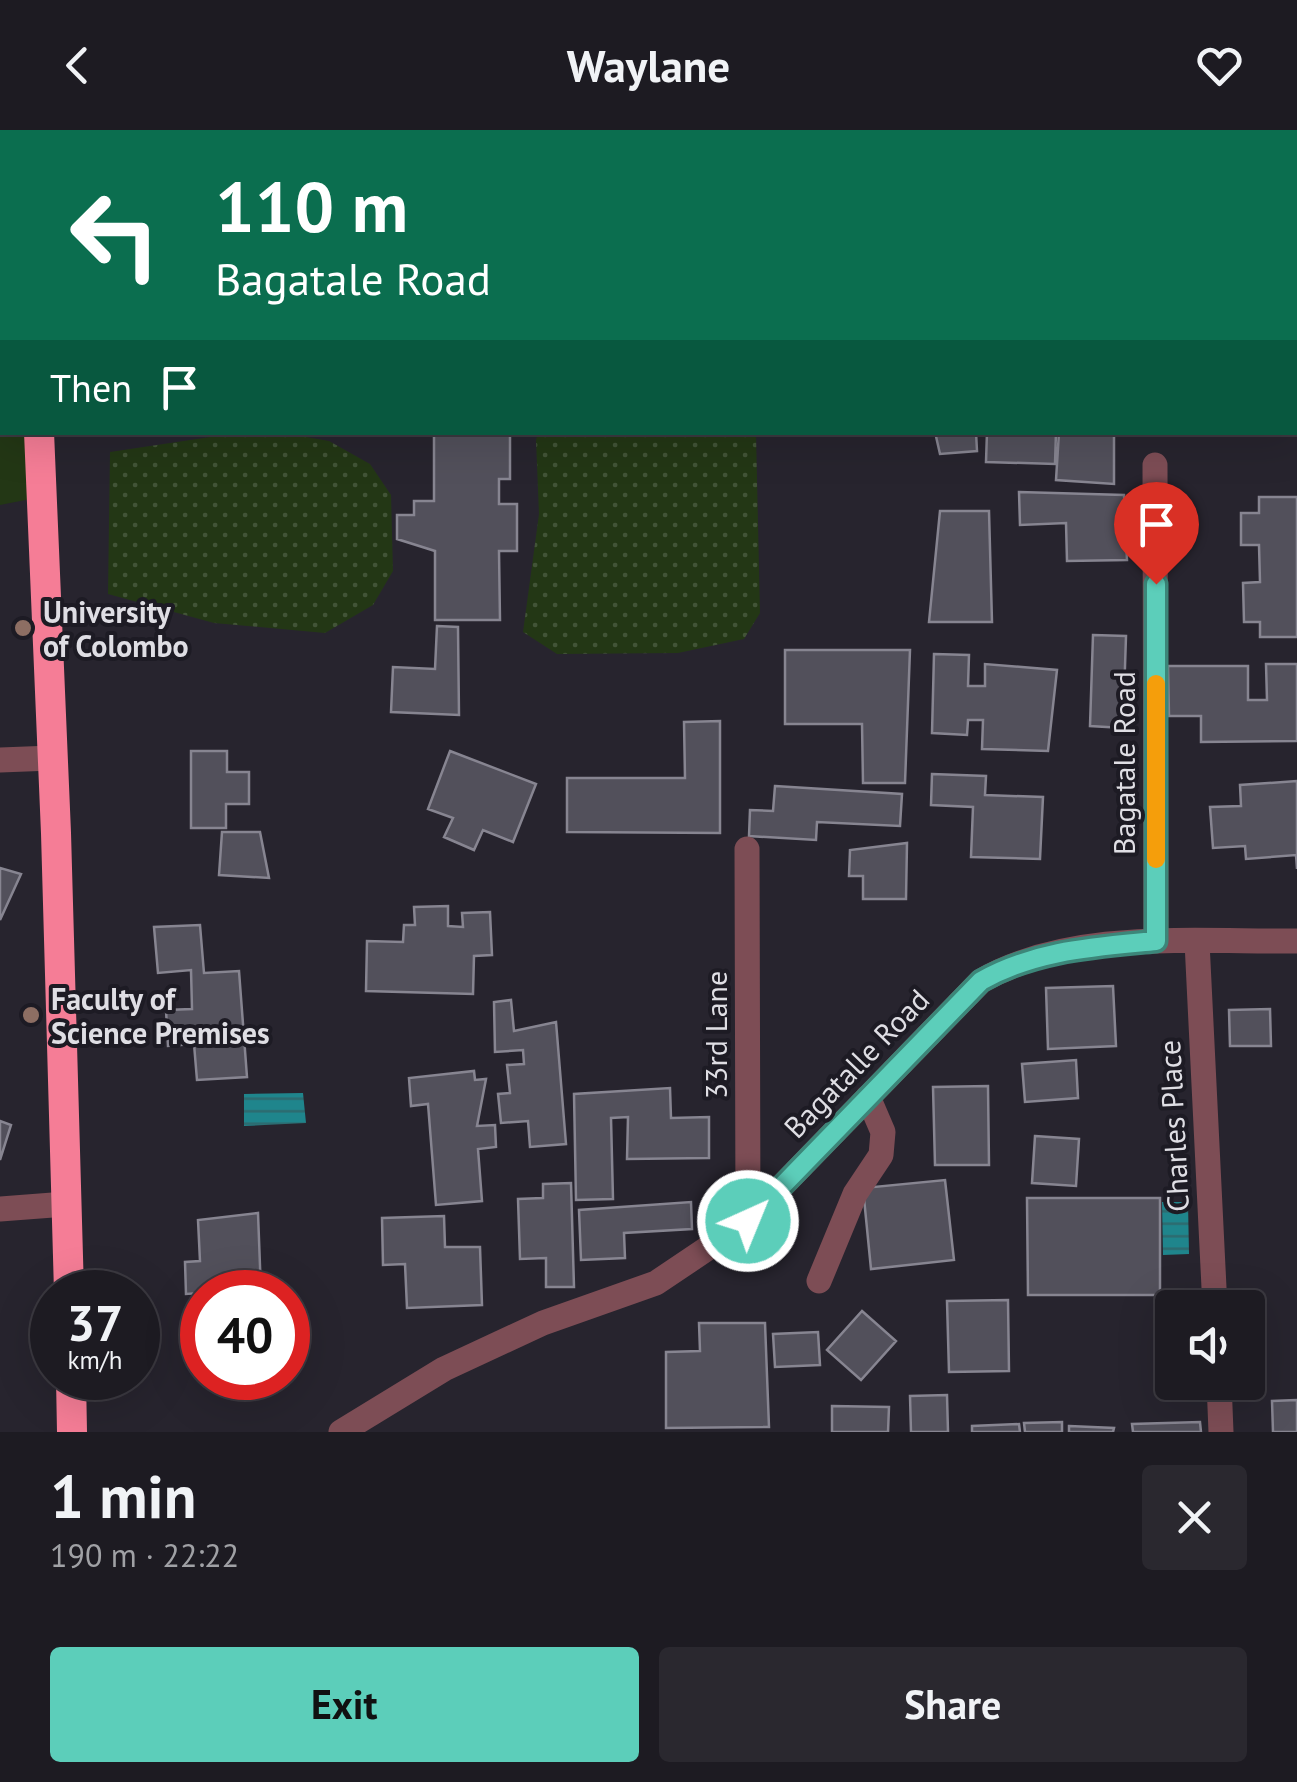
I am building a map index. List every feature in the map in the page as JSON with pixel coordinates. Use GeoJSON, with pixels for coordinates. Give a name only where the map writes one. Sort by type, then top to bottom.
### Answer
{"type":"FeatureCollection","features":[{"type":"Feature","properties":{"kind":"highway"},"geometry":{"type":"LineString","coordinates":[[39,435],[68,1270]]}},
{"type":"Feature","properties":{"kind":"highway"},"geometry":{"type":"LineString","coordinates":[[71,1400],[72,1432]]}},
{"type":"Feature","properties":{"kind":"street","name":"Bagatale Road"},"geometry":{"type":"LineString","coordinates":[[1155,465],[1156,941]]}},
{"type":"Feature","properties":{"kind":"street"},"geometry":{"type":"LineString","coordinates":[[0,760],[52,758]]}},
{"type":"Feature","properties":{"kind":"street","name":"33rd Lane"},"geometry":{"type":"LineString","coordinates":[[746,849],[748,1221]]}},
{"type":"Feature","properties":{"kind":"street","name":"Bagatalle Road"},"geometry":{"type":"LineString","coordinates":[[341,1432],[444,1370],[544,1323],[656,1282],[748,1221],[981,981],[1008,966],[1063,950],[1156,941],[1297,940]]}},
{"type":"Feature","properties":{"kind":"street","name":"Charles Place"},"geometry":{"type":"LineString","coordinates":[[1197,942],[1214,1290]]}},
{"type":"Feature","properties":{"kind":"street"},"geometry":{"type":"LineString","coordinates":[[819,1281],[856,1194],[881,1154],[884,1132],[868,1098]]}},
{"type":"Feature","properties":{"kind":"street"},"geometry":{"type":"LineString","coordinates":[[0,1209],[66,1204]]}},
{"type":"Feature","properties":{"kind":"street"},"geometry":{"type":"LineString","coordinates":[[1219,1400],[1221,1432]]}},
{"type":"Feature","properties":{"kind":"green space"},"geometry":{"type":"Polygon","coordinates":[[[0,435],[39,435],[41,497],[0,505],[0,435]]]}},
{"type":"Feature","properties":{"kind":"green space"},"geometry":{"type":"Polygon","coordinates":[[[224,435],[295,435],[329,441],[370,464],[391,495],[393,571],[373,605],[325,633],[214,623],[108,594],[110,452],[224,435]]]}},
{"type":"Feature","properties":{"kind":"green space"},"geometry":{"type":"Polygon","coordinates":[[[537,435],[756,435],[760,613],[744,639],[678,653],[557,654],[523,632],[539,514],[537,435]]]}},
{"type":"Feature","properties":{"kind":"water"},"geometry":{"type":"Polygon","coordinates":[[[303,1093],[306,1123],[244,1126],[244,1094],[303,1093]]]}},
{"type":"Feature","properties":{"kind":"water"},"geometry":{"type":"Polygon","coordinates":[[[1162,1202],[1188,1202],[1189,1254],[1163,1255],[1162,1202]]]}},
{"type":"Feature","properties":{"kind":"building"},"geometry":{"type":"Polygon","coordinates":[[[434,435],[510,435],[510,479],[499,479],[499,504],[517,504],[517,551],[499,551],[500,620],[435,620],[435,551],[397,539],[397,515],[414,515],[414,501],[434,501],[434,435]]]}},
{"type":"Feature","properties":{"kind":"building"},"geometry":{"type":"Polygon","coordinates":[[[936,435],[976,435],[977,451],[940,454],[936,435]]]}},
{"type":"Feature","properties":{"kind":"building"},"geometry":{"type":"Polygon","coordinates":[[[987,435],[1056,435],[1055,464],[986,462],[987,435]]]}},
{"type":"Feature","properties":{"kind":"building"},"geometry":{"type":"Polygon","coordinates":[[[1059,435],[1114,435],[1114,484],[1056,480],[1059,435]]]}},
{"type":"Feature","properties":{"kind":"building"},"geometry":{"type":"Polygon","coordinates":[[[1019,492],[1124,495],[1127,560],[1067,561],[1066,523],[1020,525],[1019,492]]]}},
{"type":"Feature","properties":{"kind":"building"},"geometry":{"type":"Polygon","coordinates":[[[1259,497],[1297,497],[1297,637],[1260,637],[1260,622],[1244,622],[1243,583],[1260,582],[1259,545],[1241,545],[1241,513],[1259,513],[1259,497]]]}},
{"type":"Feature","properties":{"kind":"building"},"geometry":{"type":"Polygon","coordinates":[[[940,511],[989,511],[992,622],[929,622],[940,511]]]}},
{"type":"Feature","properties":{"kind":"building"},"geometry":{"type":"Polygon","coordinates":[[[437,626],[458,627],[459,715],[391,712],[393,667],[435,669],[437,626]]]}},
{"type":"Feature","properties":{"kind":"building"},"geometry":{"type":"Polygon","coordinates":[[[1093,635],[1126,636],[1123,728],[1090,726],[1093,635]]]}},
{"type":"Feature","properties":{"kind":"building"},"geometry":{"type":"Polygon","coordinates":[[[785,650],[910,650],[905,783],[863,783],[862,724],[785,724],[785,650]]]}},
{"type":"Feature","properties":{"kind":"building"},"geometry":{"type":"Polygon","coordinates":[[[934,654],[969,655],[968,686],[985,686],[985,664],[1057,670],[1048,751],[982,749],[983,720],[968,720],[967,735],[932,733],[934,654]]]}},
{"type":"Feature","properties":{"kind":"building"},"geometry":{"type":"Polygon","coordinates":[[[1266,664],[1297,664],[1297,741],[1201,742],[1201,716],[1169,716],[1168,666],[1248,666],[1248,700],[1267,700],[1266,664]]]}},
{"type":"Feature","properties":{"kind":"building"},"geometry":{"type":"Polygon","coordinates":[[[720,721],[720,833],[567,832],[567,778],[685,778],[684,722],[720,721]]]}},
{"type":"Feature","properties":{"kind":"building"},"geometry":{"type":"Polygon","coordinates":[[[191,751],[227,751],[227,772],[249,772],[249,804],[226,804],[226,828],[191,828],[191,751]]]}},
{"type":"Feature","properties":{"kind":"building"},"geometry":{"type":"Polygon","coordinates":[[[450,751],[536,784],[513,842],[483,830],[474,850],[444,837],[453,818],[428,809],[450,751]]]}},
{"type":"Feature","properties":{"kind":"building"},"geometry":{"type":"Polygon","coordinates":[[[932,774],[986,776],[985,795],[1043,797],[1040,859],[971,857],[973,807],[931,805],[932,774]]]}},
{"type":"Feature","properties":{"kind":"building"},"geometry":{"type":"Polygon","coordinates":[[[1297,781],[1297,869],[1296,855],[1246,859],[1245,846],[1213,848],[1210,807],[1241,806],[1240,785],[1297,781]]]}},
{"type":"Feature","properties":{"kind":"building"},"geometry":{"type":"Polygon","coordinates":[[[775,786],[902,794],[900,826],[817,822],[816,840],[749,836],[750,810],[773,811],[775,786]]]}},
{"type":"Feature","properties":{"kind":"building"},"geometry":{"type":"Polygon","coordinates":[[[222,832],[260,832],[269,878],[219,875],[222,832]]]}},
{"type":"Feature","properties":{"kind":"building"},"geometry":{"type":"Polygon","coordinates":[[[907,843],[906,899],[863,899],[863,876],[849,876],[850,850],[907,843]]]}},
{"type":"Feature","properties":{"kind":"building"},"geometry":{"type":"Polygon","coordinates":[[[0,868],[21,874],[0,920],[0,868]]]}},
{"type":"Feature","properties":{"kind":"building"},"geometry":{"type":"Polygon","coordinates":[[[448,906],[448,926],[463,927],[462,913],[490,912],[492,955],[474,956],[473,994],[366,991],[367,941],[403,942],[404,925],[415,925],[414,907],[448,906]]]}},
{"type":"Feature","properties":{"kind":"building"},"geometry":{"type":"Polygon","coordinates":[[[200,925],[204,973],[239,971],[247,1077],[197,1080],[194,1044],[168,1046],[166,1010],[192,1009],[191,970],[158,973],[154,927],[200,925]]]}},
{"type":"Feature","properties":{"kind":"building"},"geometry":{"type":"Polygon","coordinates":[[[1113,986],[1116,1046],[1048,1049],[1046,988],[1113,986]]]}},
{"type":"Feature","properties":{"kind":"building"},"geometry":{"type":"Polygon","coordinates":[[[511,1000],[514,1031],[556,1022],[566,1144],[530,1147],[528,1121],[501,1123],[498,1094],[510,1093],[507,1065],[524,1064],[523,1050],[495,1052],[494,1002],[511,1000]]]}},
{"type":"Feature","properties":{"kind":"building"},"geometry":{"type":"Polygon","coordinates":[[[1270,1009],[1271,1046],[1230,1046],[1229,1010],[1270,1009]]]}},
{"type":"Feature","properties":{"kind":"building"},"geometry":{"type":"Polygon","coordinates":[[[1076,1060],[1078,1098],[1025,1102],[1022,1064],[1076,1060]]]}},
{"type":"Feature","properties":{"kind":"building"},"geometry":{"type":"Polygon","coordinates":[[[474,1071],[475,1080],[486,1079],[477,1126],[495,1125],[496,1147],[478,1149],[482,1201],[436,1205],[428,1104],[411,1106],[409,1078],[474,1071]]]}},
{"type":"Feature","properties":{"kind":"building"},"geometry":{"type":"Polygon","coordinates":[[[988,1086],[989,1165],[935,1165],[933,1087],[988,1086]]]}},
{"type":"Feature","properties":{"kind":"building"},"geometry":{"type":"Polygon","coordinates":[[[670,1088],[671,1118],[709,1117],[709,1158],[627,1159],[628,1117],[611,1118],[613,1199],[576,1200],[574,1094],[670,1088]]]}},
{"type":"Feature","properties":{"kind":"building"},"geometry":{"type":"Polygon","coordinates":[[[0,1121],[11,1125],[0,1160],[0,1121]]]}},
{"type":"Feature","properties":{"kind":"building"},"geometry":{"type":"Polygon","coordinates":[[[1035,1136],[1079,1139],[1076,1186],[1032,1183],[1035,1136]]]}},
{"type":"Feature","properties":{"kind":"building"},"geometry":{"type":"Polygon","coordinates":[[[945,1180],[954,1260],[871,1269],[863,1188],[945,1180]]]}},
{"type":"Feature","properties":{"kind":"building"},"geometry":{"type":"Polygon","coordinates":[[[571,1183],[574,1287],[546,1287],[546,1258],[520,1259],[518,1199],[543,1198],[543,1184],[571,1183]]]}},
{"type":"Feature","properties":{"kind":"building"},"geometry":{"type":"Polygon","coordinates":[[[1027,1198],[1160,1198],[1160,1290],[1155,1290],[1155,1295],[1028,1295],[1027,1198]]]}},
{"type":"Feature","properties":{"kind":"building"},"geometry":{"type":"Polygon","coordinates":[[[691,1202],[692,1229],[624,1233],[625,1258],[581,1260],[579,1210],[691,1202]]]}},
{"type":"Feature","properties":{"kind":"building"},"geometry":{"type":"Polygon","coordinates":[[[258,1213],[260,1270],[185,1270],[185,1262],[200,1261],[198,1220],[258,1213]]]}},
{"type":"Feature","properties":{"kind":"building"},"geometry":{"type":"Polygon","coordinates":[[[444,1216],[445,1247],[480,1247],[482,1305],[407,1308],[405,1264],[383,1265],[382,1218],[444,1216]]]}},
{"type":"Feature","properties":{"kind":"building"},"geometry":{"type":"Polygon","coordinates":[[[1008,1300],[1009,1371],[949,1372],[947,1301],[1008,1300]]]}},
{"type":"Feature","properties":{"kind":"building"},"geometry":{"type":"Polygon","coordinates":[[[862,1311],[896,1341],[861,1380],[827,1350],[862,1311]]]}},
{"type":"Feature","properties":{"kind":"building"},"geometry":{"type":"Polygon","coordinates":[[[699,1323],[765,1323],[769,1427],[666,1428],[666,1352],[700,1351],[699,1323]]]}},
{"type":"Feature","properties":{"kind":"building"},"geometry":{"type":"Polygon","coordinates":[[[818,1332],[820,1365],[775,1367],[773,1334],[818,1332]]]}},
{"type":"Feature","properties":{"kind":"building"},"geometry":{"type":"Polygon","coordinates":[[[947,1395],[948,1432],[911,1432],[910,1396],[947,1395]]]}},
{"type":"Feature","properties":{"kind":"building"},"geometry":{"type":"Polygon","coordinates":[[[1297,1400],[1297,1432],[1273,1432],[1272,1401],[1297,1400]]]}},
{"type":"Feature","properties":{"kind":"building"},"geometry":{"type":"Polygon","coordinates":[[[832,1406],[889,1407],[888,1432],[832,1432],[832,1406]]]}},
{"type":"Feature","properties":{"kind":"building"},"geometry":{"type":"Polygon","coordinates":[[[1062,1422],[1062,1432],[1025,1432],[1024,1423],[1062,1422]]]}},
{"type":"Feature","properties":{"kind":"building"},"geometry":{"type":"Polygon","coordinates":[[[1200,1422],[1201,1432],[1133,1432],[1132,1424],[1200,1422]]]}},
{"type":"Feature","properties":{"kind":"building"},"geometry":{"type":"Polygon","coordinates":[[[1019,1424],[1020,1432],[972,1432],[972,1426],[1019,1424]]]}},
{"type":"Feature","properties":{"kind":"building"},"geometry":{"type":"Polygon","coordinates":[[[1069,1426],[1114,1428],[1113,1432],[1069,1432],[1069,1426]]]}},
{"type":"Feature","properties":{"kind":"slow traffic"},"geometry":{"type":"LineString","coordinates":[[1156,684],[1156,859]]}},
{"type":"Feature","properties":{"kind":"place","name":"University of Colombo"},"geometry":{"type":"Point","coordinates":[23,628]}},
{"type":"Feature","properties":{"kind":"place","name":"Faculty of Science Premises"},"geometry":{"type":"Point","coordinates":[31,1015]}},
{"type":"Feature","properties":{"kind":"route"},"geometry":{"type":"LineString","coordinates":[[748,1221],[981,981],[1008,966],[1063,950],[1156,941],[1156,584]]}}]}
